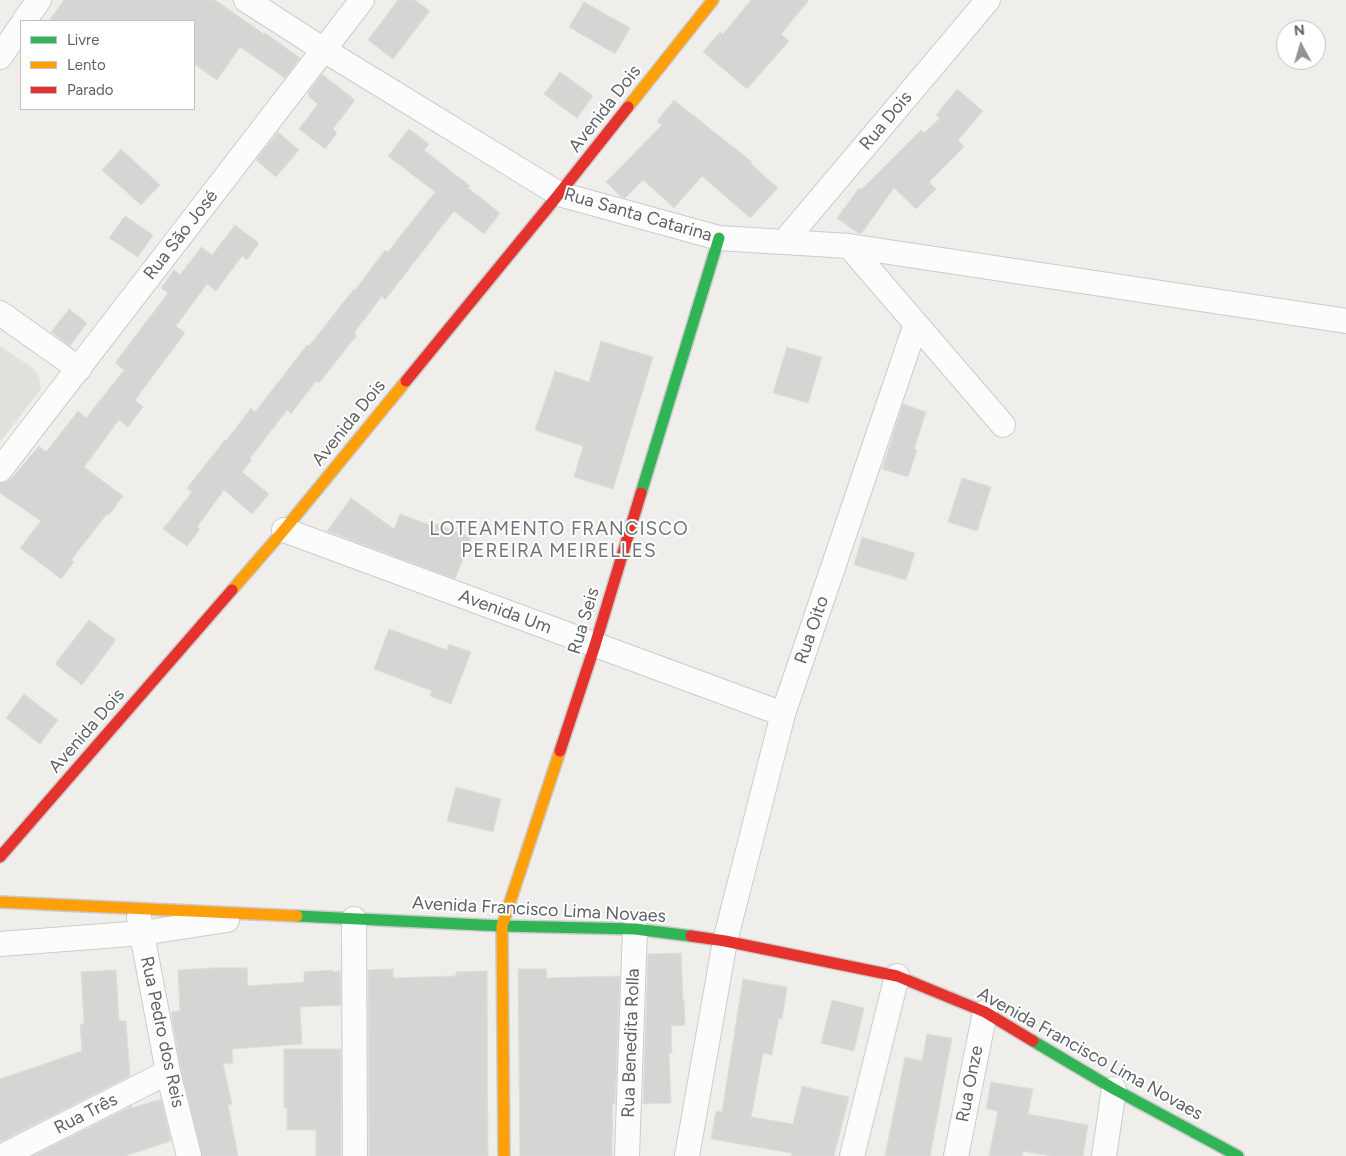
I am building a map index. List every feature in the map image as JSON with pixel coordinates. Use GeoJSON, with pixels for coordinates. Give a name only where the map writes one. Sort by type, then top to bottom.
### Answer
{"type":"FeatureCollection","features":[{"type":"Feature","properties":{"kind":"street"},"geometry":{"type":"LineString","coordinates":[[25,20],[38,0]]}},
{"type":"Feature","properties":{"kind":"street","name":"Rua Santa Catarina"},"geometry":{"type":"LineString","coordinates":[[246,0],[559,194],[719,238],[849,246],[1346,321]]}},
{"type":"Feature","properties":{"kind":"street","name":"Rua São José"},"geometry":{"type":"LineString","coordinates":[[0,470],[362,0]]}},
{"type":"Feature","properties":{"kind":"street","name":"Avenida Dois"},"geometry":{"type":"LineString","coordinates":[[0,857],[284,530],[559,194],[713,0]]}},
{"type":"Feature","properties":{"kind":"street","name":"Rua Dois"},"geometry":{"type":"LineString","coordinates":[[784,242],[988,0]]}},
{"type":"Feature","properties":{"kind":"street"},"geometry":{"type":"LineString","coordinates":[[0,57],[20,27]]}},
{"type":"Feature","properties":{"kind":"street","name":"Rua Seis"},"geometry":{"type":"LineString","coordinates":[[504,1156],[502,926],[595,645],[719,238]]}},
{"type":"Feature","properties":{"kind":"street"},"geometry":{"type":"LineString","coordinates":[[849,246],[1003,425]]}},
{"type":"Feature","properties":{"kind":"street"},"geometry":{"type":"LineString","coordinates":[[0,313],[79,369]]}},
{"type":"Feature","properties":{"kind":"street","name":"Rua Oito"},"geometry":{"type":"LineString","coordinates":[[687,1156],[725,941],[783,714],[916,324]]}},
{"type":"Feature","properties":{"kind":"street","name":"Avenida Um"},"geometry":{"type":"LineString","coordinates":[[284,530],[783,714]]}},
{"type":"Feature","properties":{"kind":"street","name":"Avenida Francisco Lima Novaes"},"geometry":{"type":"LineString","coordinates":[[0,902],[502,926],[634,929],[725,941],[897,976],[984,1012],[1114,1089],[1238,1156]]}},
{"type":"Feature","properties":{"kind":"street","name":"Rua Pedro dos Reis"},"geometry":{"type":"LineString","coordinates":[[137,908],[168,1072],[190,1156]]}},
{"type":"Feature","properties":{"kind":"street"},"geometry":{"type":"LineString","coordinates":[[0,944],[142,933],[266,914]]}},
{"type":"Feature","properties":{"kind":"street"},"geometry":{"type":"LineString","coordinates":[[354,919],[355,1156]]}},
{"type":"Feature","properties":{"kind":"street","name":"Rua Benedita Rolla"},"geometry":{"type":"LineString","coordinates":[[627,1156],[634,929]]}},
{"type":"Feature","properties":{"kind":"street"},"geometry":{"type":"LineString","coordinates":[[852,1156],[897,976]]}},
{"type":"Feature","properties":{"kind":"street","name":"Rua Onze"},"geometry":{"type":"LineString","coordinates":[[956,1156],[984,1012]]}},
{"type":"Feature","properties":{"kind":"street","name":"Rua Três"},"geometry":{"type":"LineString","coordinates":[[3,1156],[168,1072]]}},
{"type":"Feature","properties":{"kind":"street"},"geometry":{"type":"LineString","coordinates":[[1104,1156],[1114,1089]]}},
{"type":"Feature","properties":{"kind":"shaded area"},"geometry":{"type":"Polygon","coordinates":[[[0,346],[33,368],[39,377],[41,389],[0,442],[0,346]]]}},
{"type":"Feature","properties":{"kind":"building"},"geometry":{"type":"Polygon","coordinates":[[[64,0],[215,0],[300,58],[285,78],[240,47],[217,80],[195,65],[195,20],[50,20],[64,0]]]}},
{"type":"Feature","properties":{"kind":"building"},"geometry":{"type":"Polygon","coordinates":[[[398,0],[415,0],[430,11],[393,59],[368,40],[398,0]]]}},
{"type":"Feature","properties":{"kind":"building"},"geometry":{"type":"Polygon","coordinates":[[[751,0],[809,0],[781,34],[789,41],[747,89],[703,52],[720,32],[723,34],[751,0]]]}},
{"type":"Feature","properties":{"kind":"building"},"geometry":{"type":"Polygon","coordinates":[[[584,2],[630,28],[615,54],[569,27],[584,2]]]}},
{"type":"Feature","properties":{"kind":"building"},"geometry":{"type":"Polygon","coordinates":[[[560,72],[593,96],[577,118],[544,94],[560,72]]]}},
{"type":"Feature","properties":{"kind":"building"},"geometry":{"type":"Polygon","coordinates":[[[322,74],[355,100],[333,129],[337,133],[325,149],[299,129],[318,104],[308,96],[308,93],[322,74]]]}},
{"type":"Feature","properties":{"kind":"building"},"geometry":{"type":"Polygon","coordinates":[[[957,89],[983,111],[958,140],[964,147],[929,182],[936,189],[916,209],[894,188],[861,234],[837,218],[859,188],[861,190],[921,130],[924,133],[940,118],[936,115],[957,89]]]}},
{"type":"Feature","properties":{"kind":"building"},"geometry":{"type":"Polygon","coordinates":[[[674,100],[752,162],[751,164],[778,188],[750,218],[702,176],[674,208],[643,180],[625,198],[621,197],[606,182],[662,125],[657,121],[674,100]]]}},
{"type":"Feature","properties":{"kind":"building"},"geometry":{"type":"Polygon","coordinates":[[[409,129],[429,144],[424,150],[470,186],[468,188],[500,213],[484,234],[454,211],[385,300],[382,296],[354,333],[357,335],[319,383],[316,381],[291,414],[287,410],[250,458],[252,460],[242,472],[269,494],[252,514],[224,490],[197,527],[200,529],[187,546],[163,529],[192,492],[187,488],[251,408],[255,412],[307,345],[309,346],[355,290],[385,250],[388,252],[435,192],[388,156],[409,129]]]}},
{"type":"Feature","properties":{"kind":"building"},"geometry":{"type":"Polygon","coordinates":[[[278,132],[299,150],[276,177],[256,160],[278,132]]]}},
{"type":"Feature","properties":{"kind":"building"},"geometry":{"type":"Polygon","coordinates":[[[121,149],[160,185],[141,205],[102,170],[121,149]]]}},
{"type":"Feature","properties":{"kind":"building"},"geometry":{"type":"Polygon","coordinates":[[[125,216],[153,235],[138,257],[109,238],[125,216]]]}},
{"type":"Feature","properties":{"kind":"building"},"geometry":{"type":"Polygon","coordinates":[[[235,225],[259,243],[247,260],[242,256],[216,291],[207,284],[176,326],[185,333],[135,400],[143,407],[128,427],[119,420],[84,467],[123,496],[71,560],[74,562],[61,579],[20,548],[41,521],[0,493],[0,483],[11,479],[39,446],[46,452],[78,411],[86,418],[124,370],[115,363],[168,293],[161,288],[174,270],[180,275],[201,247],[212,255],[235,225]]]}},
{"type":"Feature","properties":{"kind":"building"},"geometry":{"type":"Polygon","coordinates":[[[69,309],[87,323],[70,346],[51,332],[69,309]]]}},
{"type":"Feature","properties":{"kind":"building"},"geometry":{"type":"Polygon","coordinates":[[[601,341],[653,357],[613,489],[574,477],[583,446],[535,430],[555,371],[589,382],[601,341]]]}},
{"type":"Feature","properties":{"kind":"building"},"geometry":{"type":"Polygon","coordinates":[[[787,347],[822,357],[808,403],[773,393],[787,347]]]}},
{"type":"Feature","properties":{"kind":"building"},"geometry":{"type":"Polygon","coordinates":[[[903,404],[926,412],[914,449],[917,450],[908,477],[882,469],[903,404]]]}},
{"type":"Feature","properties":{"kind":"building"},"geometry":{"type":"Polygon","coordinates":[[[962,478],[991,487],[977,531],[948,522],[962,478]]]}},
{"type":"Feature","properties":{"kind":"building"},"geometry":{"type":"Polygon","coordinates":[[[351,498],[394,529],[400,514],[432,526],[433,523],[471,537],[455,579],[327,531],[351,498]]]}},
{"type":"Feature","properties":{"kind":"building"},"geometry":{"type":"Polygon","coordinates":[[[862,537],[915,553],[906,580],[854,565],[862,537]]]}},
{"type":"Feature","properties":{"kind":"building"},"geometry":{"type":"Polygon","coordinates":[[[89,620],[116,640],[82,685],[55,664],[89,620]]]}},
{"type":"Feature","properties":{"kind":"building"},"geometry":{"type":"Polygon","coordinates":[[[389,629],[447,650],[449,644],[471,652],[451,704],[430,696],[432,691],[374,669],[389,629]]]}},
{"type":"Feature","properties":{"kind":"building"},"geometry":{"type":"Polygon","coordinates":[[[24,694],[58,720],[40,744],[6,718],[24,694]]]}},
{"type":"Feature","properties":{"kind":"building"},"geometry":{"type":"Polygon","coordinates":[[[456,787],[501,799],[493,832],[447,821],[456,787]]]}},
{"type":"Feature","properties":{"kind":"building"},"geometry":{"type":"Polygon","coordinates":[[[681,953],[685,1025],[671,1026],[672,1053],[669,1053],[671,1103],[643,1104],[648,954],[681,953]]]}},
{"type":"Feature","properties":{"kind":"building"},"geometry":{"type":"Polygon","coordinates":[[[247,968],[248,986],[304,982],[304,972],[340,971],[341,1005],[300,1007],[302,1044],[232,1049],[233,1063],[223,1064],[232,1104],[228,1105],[238,1156],[202,1156],[181,1069],[171,1012],[180,1011],[178,970],[247,968]]]}},
{"type":"Feature","properties":{"kind":"building"},"geometry":{"type":"Polygon","coordinates":[[[393,969],[393,978],[456,976],[456,972],[487,971],[488,1156],[369,1156],[368,970],[393,969]]]}},
{"type":"Feature","properties":{"kind":"building"},"geometry":{"type":"Polygon","coordinates":[[[518,969],[546,969],[547,978],[620,976],[615,1104],[612,1105],[612,1156],[520,1156],[518,969]]]}},
{"type":"Feature","properties":{"kind":"building"},"geometry":{"type":"Polygon","coordinates":[[[116,970],[119,1021],[126,1021],[130,1076],[0,1142],[0,1079],[82,1051],[80,1024],[84,1024],[81,972],[116,970]]]}},
{"type":"Feature","properties":{"kind":"building"},"geometry":{"type":"Polygon","coordinates":[[[743,979],[787,987],[782,1019],[779,1018],[772,1055],[763,1053],[751,1117],[793,1124],[802,1086],[849,1097],[834,1156],[791,1156],[792,1153],[711,1139],[716,1111],[722,1112],[743,979]]]}},
{"type":"Feature","properties":{"kind":"building"},"geometry":{"type":"Polygon","coordinates":[[[832,1000],[864,1008],[854,1051],[821,1043],[832,1000]]]}},
{"type":"Feature","properties":{"kind":"building"},"geometry":{"type":"Polygon","coordinates":[[[927,1034],[952,1038],[930,1156],[885,1156],[905,1057],[922,1061],[927,1034]]]}},
{"type":"Feature","properties":{"kind":"building"},"geometry":{"type":"Polygon","coordinates":[[[284,1049],[341,1049],[341,1156],[316,1156],[316,1130],[287,1130],[287,1108],[284,1108],[284,1049]]]}},
{"type":"Feature","properties":{"kind":"building"},"geometry":{"type":"Polygon","coordinates":[[[991,1082],[1033,1089],[1028,1114],[1088,1125],[1083,1156],[1051,1156],[1023,1151],[1022,1156],[989,1156],[998,1111],[986,1109],[991,1082]]]}},
{"type":"Feature","properties":{"kind":"building"},"geometry":{"type":"Polygon","coordinates":[[[161,1099],[171,1141],[125,1156],[33,1156],[132,1106],[132,1108],[161,1099]]]}},
{"type":"Feature","properties":{"kind":"traffic: fast"},"geometry":{"type":"LineString","coordinates":[[641,493],[719,238]]}},
{"type":"Feature","properties":{"kind":"traffic: fast"},"geometry":{"type":"LineString","coordinates":[[297,916],[502,926],[635,929],[691,936]]}},
{"type":"Feature","properties":{"kind":"traffic: fast"},"geometry":{"type":"LineString","coordinates":[[1033,1041],[1114,1089],[1238,1156]]}},
{"type":"Feature","properties":{"kind":"traffic: slow"},"geometry":{"type":"LineString","coordinates":[[628,107],[713,0]]}},
{"type":"Feature","properties":{"kind":"traffic: slow"},"geometry":{"type":"LineString","coordinates":[[232,590],[284,530],[406,381]]}},
{"type":"Feature","properties":{"kind":"traffic: slow"},"geometry":{"type":"LineString","coordinates":[[504,1156],[502,926],[560,751]]}},
{"type":"Feature","properties":{"kind":"traffic: slow"},"geometry":{"type":"LineString","coordinates":[[0,902],[297,916]]}},
{"type":"Feature","properties":{"kind":"traffic: jam"},"geometry":{"type":"LineString","coordinates":[[406,381],[628,107]]}},
{"type":"Feature","properties":{"kind":"traffic: jam"},"geometry":{"type":"LineString","coordinates":[[560,751],[595,645],[641,493]]}},
{"type":"Feature","properties":{"kind":"traffic: jam"},"geometry":{"type":"LineString","coordinates":[[0,857],[232,590]]}},
{"type":"Feature","properties":{"kind":"traffic: jam"},"geometry":{"type":"LineString","coordinates":[[691,936],[725,941],[897,976],[985,1012],[1033,1041]]}},
{"type":"Feature","properties":{"kind":"district","name":"LOTEAMENTO FRANCISCO PEREIRA MEIRELLES"},"geometry":{"type":"Point","coordinates":[559,540]}}]}
